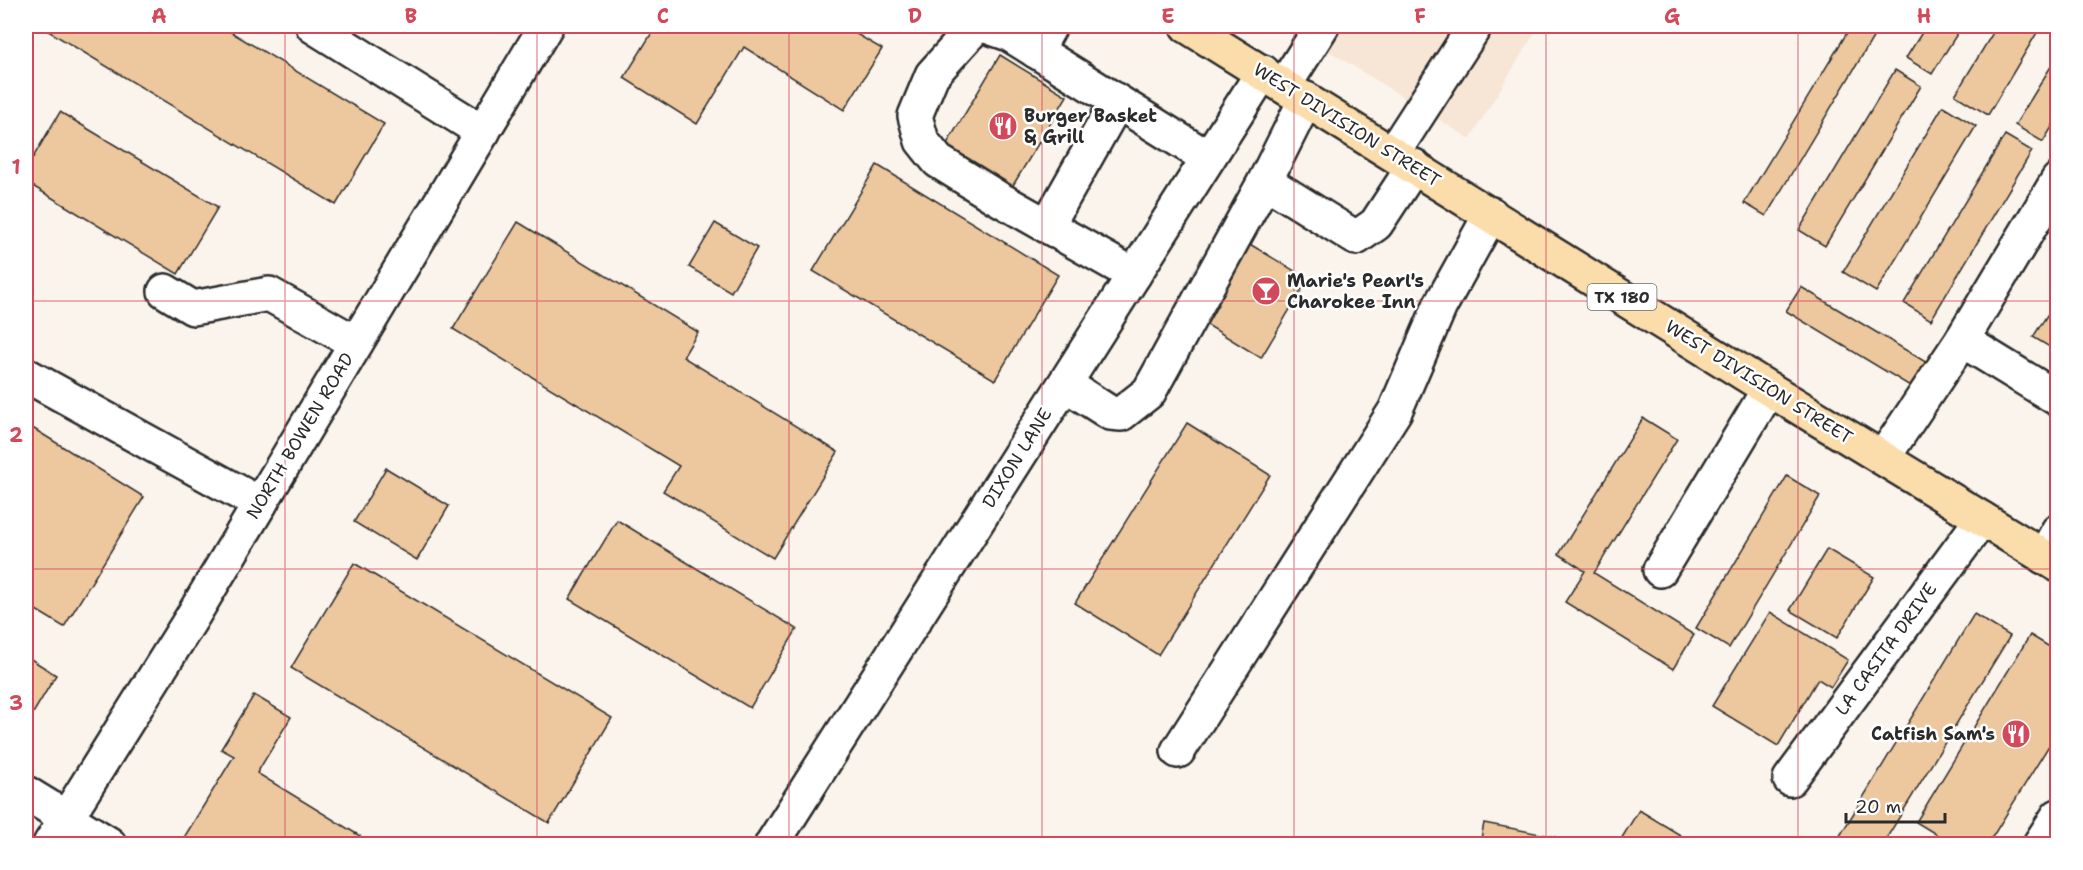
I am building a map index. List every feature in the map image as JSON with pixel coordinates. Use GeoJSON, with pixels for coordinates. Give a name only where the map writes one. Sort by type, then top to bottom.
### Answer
{"type":"FeatureCollection","features":[{"type":"Feature","properties":{"kind":"main road","name":"WEST DIVISION STREET"},"geometry":{"type":"LineString","coordinates":[[1187,26],[1982,519],[2053,551]]}},
{"type":"Feature","properties":{"kind":"street"},"geometry":{"type":"LineString","coordinates":[[312,26],[483,132]]}},
{"type":"Feature","properties":{"kind":"street","name":"NORTH BOWEN ROAD"},"geometry":{"type":"LineString","coordinates":[[58,832],[260,504],[546,26]]}},
{"type":"Feature","properties":{"kind":"street"},"geometry":{"type":"LineString","coordinates":[[976,26],[932,75],[915,116],[921,141],[938,161],[1134,275]]}},
{"type":"Feature","properties":{"kind":"street"},"geometry":{"type":"LineString","coordinates":[[986,26],[1009,34],[1043,38],[1117,102],[1208,158]]}},
{"type":"Feature","properties":{"kind":"street"},"geometry":{"type":"LineString","coordinates":[[1065,384],[1110,413],[1121,414],[1149,392],[1265,181],[1284,86],[1322,26]]}},
{"type":"Feature","properties":{"kind":"street"},"geometry":{"type":"LineString","coordinates":[[1265,181],[1356,237],[1376,224],[1404,160],[1475,26]]}},
{"type":"Feature","properties":{"kind":"street","name":"DIXON LANE"},"geometry":{"type":"LineString","coordinates":[[772,844],[1208,158],[1284,86]]}},
{"type":"Feature","properties":{"kind":"street"},"geometry":{"type":"LineString","coordinates":[[1047,226],[1117,102]]}},
{"type":"Feature","properties":{"kind":"street"},"geometry":{"type":"LineString","coordinates":[[1883,458],[1962,340],[2058,180]]}},
{"type":"Feature","properties":{"kind":"street"},"geometry":{"type":"LineString","coordinates":[[1178,751],[1395,411],[1440,306],[1491,214]]}},
{"type":"Feature","properties":{"kind":"street"},"geometry":{"type":"LineString","coordinates":[[165,291],[193,308],[269,294],[356,343]]}},
{"type":"Feature","properties":{"kind":"street"},"geometry":{"type":"LineString","coordinates":[[1962,340],[2058,399]]}},
{"type":"Feature","properties":{"kind":"street"},"geometry":{"type":"LineString","coordinates":[[26,375],[260,504]]}},
{"type":"Feature","properties":{"kind":"street"},"geometry":{"type":"LineString","coordinates":[[1660,570],[1769,389]]}},
{"type":"Feature","properties":{"kind":"street","name":"LA CASITA DRIVE"},"geometry":{"type":"LineString","coordinates":[[1790,780],[1982,519]]}},
{"type":"Feature","properties":{"kind":"street"},"geometry":{"type":"LineString","coordinates":[[26,793],[58,832],[109,844]]}},
{"type":"Feature","properties":{"kind":"street"},"geometry":{"type":"LineString","coordinates":[[2040,844],[2058,816]]}},
{"type":"Feature","properties":{"kind":"shaded area"},"geometry":{"type":"Polygon","coordinates":[[[1289,26],[1539,26],[1470,139],[1289,26]]]}},
{"type":"Feature","properties":{"kind":"building"},"geometry":{"type":"Polygon","coordinates":[[[40,26],[221,26],[384,124],[336,205],[40,26]]]}},
{"type":"Feature","properties":{"kind":"building"},"geometry":{"type":"Polygon","coordinates":[[[656,26],[843,26],[882,49],[844,110],[744,47],[697,124],[624,78],[656,26]]]}},
{"type":"Feature","properties":{"kind":"building"},"geometry":{"type":"Polygon","coordinates":[[[1851,26],[1857,26],[1874,36],[1766,216],[1744,203],[1851,26]]]}},
{"type":"Feature","properties":{"kind":"building"},"geometry":{"type":"Polygon","coordinates":[[[1926,26],[1962,26],[1932,74],[1906,58],[1926,26]]]}},
{"type":"Feature","properties":{"kind":"building"},"geometry":{"type":"Polygon","coordinates":[[[1997,26],[2041,26],[1988,115],[1955,95],[1997,26]]]}},
{"type":"Feature","properties":{"kind":"building","name":"Burger Basket & Grill"},"geometry":{"type":"Polygon","coordinates":[[[1000,55],[1067,96],[1006,197],[939,157],[1000,55]]]}},
{"type":"Feature","properties":{"kind":"building"},"geometry":{"type":"Polygon","coordinates":[[[2058,55],[2058,117],[2043,142],[2015,125],[2058,55]]]}},
{"type":"Feature","properties":{"kind":"building"},"geometry":{"type":"Polygon","coordinates":[[[1895,70],[1921,86],[1825,246],[1799,230],[1895,70]]]}},
{"type":"Feature","properties":{"kind":"building"},"geometry":{"type":"Polygon","coordinates":[[[1943,106],[1976,126],[1876,292],[1843,272],[1943,106]]]}},
{"type":"Feature","properties":{"kind":"building"},"geometry":{"type":"Polygon","coordinates":[[[60,112],[218,207],[178,274],[26,182],[26,169],[60,112]]]}},
{"type":"Feature","properties":{"kind":"building"},"geometry":{"type":"Polygon","coordinates":[[[2005,135],[2032,151],[1931,320],[1904,303],[2005,135]]]}},
{"type":"Feature","properties":{"kind":"building"},"geometry":{"type":"Polygon","coordinates":[[[877,165],[1058,275],[995,380],[813,271],[877,165]]]}},
{"type":"Feature","properties":{"kind":"building"},"geometry":{"type":"Polygon","coordinates":[[[518,222],[698,332],[683,357],[838,452],[773,558],[663,491],[679,466],[453,329],[518,222]]]}},
{"type":"Feature","properties":{"kind":"building"},"geometry":{"type":"Polygon","coordinates":[[[715,223],[757,248],[731,292],[689,267],[715,223]]]}},
{"type":"Feature","properties":{"kind":"building"},"geometry":{"type":"Polygon","coordinates":[[[1248,243],[1308,279],[1261,358],[1201,321],[1248,243]]]}},
{"type":"Feature","properties":{"kind":"building"},"geometry":{"type":"Polygon","coordinates":[[[1801,287],[1929,364],[1915,389],[1786,311],[1801,287]]]}},
{"type":"Feature","properties":{"kind":"building"},"geometry":{"type":"Polygon","coordinates":[[[2058,298],[2058,352],[2033,337],[2058,298]]]}},
{"type":"Feature","properties":{"kind":"building"},"geometry":{"type":"Polygon","coordinates":[[[1643,418],[1677,439],[1594,573],[1694,635],[1673,669],[1565,602],[1585,571],[1559,554],[1643,418]]]}},
{"type":"Feature","properties":{"kind":"building"},"geometry":{"type":"Polygon","coordinates":[[[1187,423],[1270,475],[1158,655],[1075,603],[1187,423]]]}},
{"type":"Feature","properties":{"kind":"building"},"geometry":{"type":"Polygon","coordinates":[[[26,424],[144,497],[64,627],[26,604],[26,424]]]}},
{"type":"Feature","properties":{"kind":"building"},"geometry":{"type":"Polygon","coordinates":[[[386,468],[449,506],[417,560],[354,522],[386,468]]]}},
{"type":"Feature","properties":{"kind":"building"},"geometry":{"type":"Polygon","coordinates":[[[1787,476],[1820,496],[1729,648],[1696,628],[1787,476]]]}},
{"type":"Feature","properties":{"kind":"building"},"geometry":{"type":"Polygon","coordinates":[[[617,520],[797,629],[750,708],[569,599],[617,520]]]}},
{"type":"Feature","properties":{"kind":"building"},"geometry":{"type":"Polygon","coordinates":[[[1827,549],[1874,577],[1837,638],[1790,610],[1827,549]]]}},
{"type":"Feature","properties":{"kind":"building"},"geometry":{"type":"Polygon","coordinates":[[[354,563],[612,718],[549,823],[291,668],[354,563]]]}},
{"type":"Feature","properties":{"kind":"building"},"geometry":{"type":"Polygon","coordinates":[[[1770,612],[1848,660],[1831,687],[1818,679],[1778,746],[1712,706],[1770,612]]]}},
{"type":"Feature","properties":{"kind":"building"},"geometry":{"type":"Polygon","coordinates":[[[1974,614],[2010,636],[1883,844],[1835,844],[1974,614]]]}},
{"type":"Feature","properties":{"kind":"building"},"geometry":{"type":"Polygon","coordinates":[[[2030,635],[2058,652],[2058,731],[1988,844],[1952,844],[1916,822],[2030,635]]]}},
{"type":"Feature","properties":{"kind":"building"},"geometry":{"type":"Polygon","coordinates":[[[26,656],[56,675],[26,725],[26,656]]]}},
{"type":"Feature","properties":{"kind":"building"},"geometry":{"type":"Polygon","coordinates":[[[254,695],[291,717],[257,773],[373,844],[180,844],[234,756],[221,749],[254,695]]]}},
{"type":"Feature","properties":{"kind":"building"},"geometry":{"type":"Polygon","coordinates":[[[1639,810],[1695,844],[1618,844],[1639,810]]]}},
{"type":"Feature","properties":{"kind":"building"},"geometry":{"type":"Polygon","coordinates":[[[1484,823],[1556,837],[1555,844],[1480,844],[1484,823]]]}},
{"type":"Feature","properties":{"kind":"place","name":"Burger Basket & Grill"},"geometry":{"type":"Point","coordinates":[1003,126]}},
{"type":"Feature","properties":{"kind":"place","name":"Marie's Pearl's Charokee Inn"},"geometry":{"type":"Point","coordinates":[1266,291]}},
{"type":"Feature","properties":{"kind":"place","name":"Catfish Sam's"},"geometry":{"type":"Point","coordinates":[2016,734]}}]}
